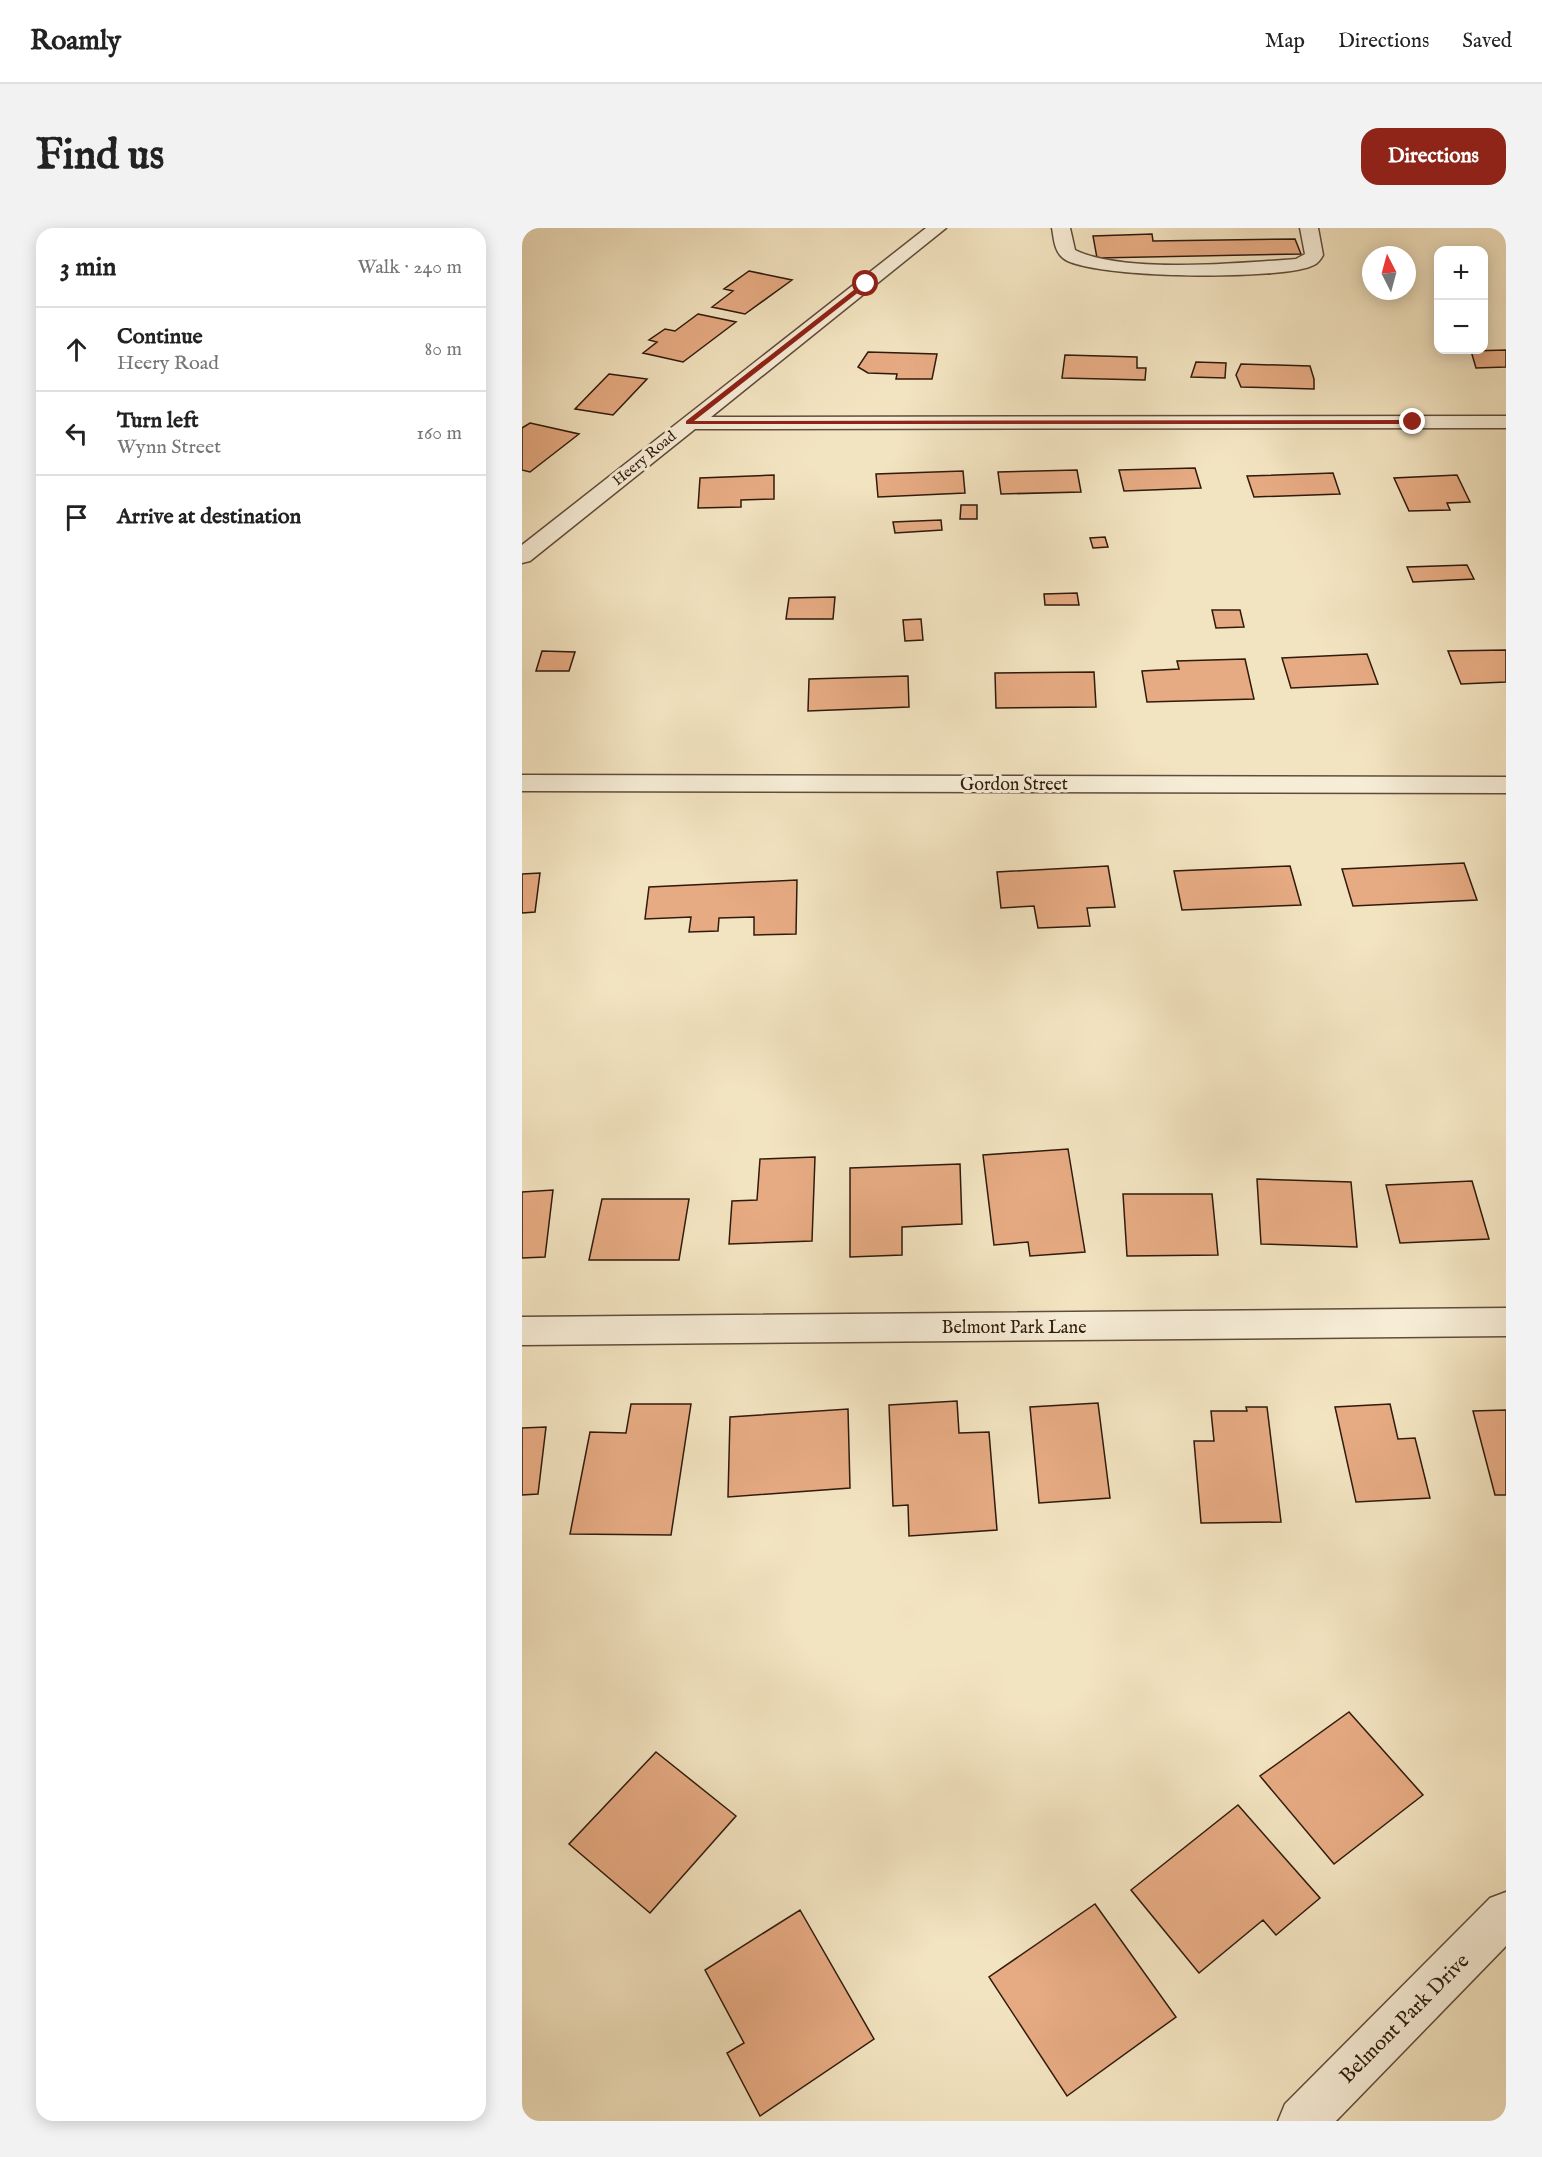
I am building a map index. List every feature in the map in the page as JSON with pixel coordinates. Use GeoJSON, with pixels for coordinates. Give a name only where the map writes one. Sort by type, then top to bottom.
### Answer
{"type":"FeatureCollection","features":[{"type":"Feature","properties":{"kind":"street","name":"Heery Road"},"geometry":{"type":"LineString","coordinates":[[522,556],[937,228]]}},
{"type":"Feature","properties":{"kind":"street"},"geometry":{"type":"LineString","coordinates":[[1061,228],[1067,253],[1074,258],[1088,262],[1111,267],[1235,269],[1298,264],[1308,261],[1314,255],[1309,228]]}},
{"type":"Feature","properties":{"kind":"street"},"geometry":{"type":"LineString","coordinates":[[688,423],[1506,422]]}},
{"type":"Feature","properties":{"kind":"street","name":"Gordon Street"},"geometry":{"type":"LineString","coordinates":[[522,783],[1506,785]]}},
{"type":"Feature","properties":{"kind":"street","name":"Belmont Park Lane"},"geometry":{"type":"LineString","coordinates":[[522,1331],[1506,1322]]}},
{"type":"Feature","properties":{"kind":"street","name":"Belmont Park Drive"},"geometry":{"type":"LineString","coordinates":[[1302,2121],[1506,1914]]}},
{"type":"Feature","properties":{"kind":"building"},"geometry":{"type":"Polygon","coordinates":[[[1152,234],[1153,241],[1295,239],[1301,254],[1097,258],[1093,236],[1152,234]]]}},
{"type":"Feature","properties":{"kind":"building"},"geometry":{"type":"Polygon","coordinates":[[[749,271],[792,280],[745,314],[712,307],[733,291],[724,289],[749,271]]]}},
{"type":"Feature","properties":{"kind":"building"},"geometry":{"type":"Polygon","coordinates":[[[698,314],[736,322],[683,362],[643,353],[657,342],[649,340],[665,329],[675,331],[698,314]]]}},
{"type":"Feature","properties":{"kind":"building"},"geometry":{"type":"Polygon","coordinates":[[[1506,350],[1506,367],[1476,368],[1472,354],[1488,354],[1488,351],[1506,350]]]}},
{"type":"Feature","properties":{"kind":"building"},"geometry":{"type":"Polygon","coordinates":[[[868,352],[937,354],[932,379],[896,379],[897,374],[868,373],[858,367],[868,352]]]}},
{"type":"Feature","properties":{"kind":"building"},"geometry":{"type":"Polygon","coordinates":[[[1065,355],[1137,357],[1137,368],[1146,368],[1145,380],[1062,378],[1065,355]]]}},
{"type":"Feature","properties":{"kind":"building"},"geometry":{"type":"Polygon","coordinates":[[[1196,362],[1226,363],[1225,378],[1191,377],[1196,362]]]}},
{"type":"Feature","properties":{"kind":"building"},"geometry":{"type":"Polygon","coordinates":[[[1241,364],[1310,366],[1314,389],[1241,387],[1236,375],[1241,364]]]}},
{"type":"Feature","properties":{"kind":"building"},"geometry":{"type":"Polygon","coordinates":[[[609,374],[647,379],[613,415],[575,409],[609,374]]]}},
{"type":"Feature","properties":{"kind":"building"},"geometry":{"type":"Polygon","coordinates":[[[530,423],[579,434],[530,472],[522,470],[522,428],[530,423]]]}},
{"type":"Feature","properties":{"kind":"building"},"geometry":{"type":"Polygon","coordinates":[[[1195,468],[1201,488],[1124,491],[1119,470],[1195,468]]]}},
{"type":"Feature","properties":{"kind":"building"},"geometry":{"type":"Polygon","coordinates":[[[1077,470],[1081,492],[1001,494],[998,472],[1077,470]]]}},
{"type":"Feature","properties":{"kind":"building"},"geometry":{"type":"Polygon","coordinates":[[[963,471],[965,493],[878,497],[876,474],[963,471]]]}},
{"type":"Feature","properties":{"kind":"building"},"geometry":{"type":"Polygon","coordinates":[[[1333,473],[1340,494],[1254,497],[1247,476],[1333,473]]]}},
{"type":"Feature","properties":{"kind":"building"},"geometry":{"type":"Polygon","coordinates":[[[774,475],[774,499],[741,500],[741,507],[698,508],[700,478],[774,475]]]}},
{"type":"Feature","properties":{"kind":"building"},"geometry":{"type":"Polygon","coordinates":[[[1457,475],[1470,502],[1447,503],[1450,510],[1409,511],[1394,478],[1457,475]]]}},
{"type":"Feature","properties":{"kind":"building"},"geometry":{"type":"Polygon","coordinates":[[[961,505],[977,505],[977,519],[960,519],[961,505]]]}},
{"type":"Feature","properties":{"kind":"building"},"geometry":{"type":"Polygon","coordinates":[[[941,520],[942,530],[895,533],[893,522],[941,520]]]}},
{"type":"Feature","properties":{"kind":"building"},"geometry":{"type":"Polygon","coordinates":[[[1105,537],[1108,547],[1093,548],[1090,538],[1105,537]]]}},
{"type":"Feature","properties":{"kind":"building"},"geometry":{"type":"Polygon","coordinates":[[[1467,565],[1474,579],[1413,582],[1407,567],[1467,565]]]}},
{"type":"Feature","properties":{"kind":"building"},"geometry":{"type":"Polygon","coordinates":[[[1077,593],[1079,605],[1045,605],[1044,594],[1077,593]]]}},
{"type":"Feature","properties":{"kind":"building"},"geometry":{"type":"Polygon","coordinates":[[[835,597],[833,619],[786,619],[789,598],[835,597]]]}},
{"type":"Feature","properties":{"kind":"building"},"geometry":{"type":"Polygon","coordinates":[[[1212,610],[1240,610],[1244,627],[1216,628],[1212,610]]]}},
{"type":"Feature","properties":{"kind":"building"},"geometry":{"type":"Polygon","coordinates":[[[921,619],[923,640],[905,641],[903,620],[921,619]]]}},
{"type":"Feature","properties":{"kind":"building"},"geometry":{"type":"Polygon","coordinates":[[[1506,650],[1506,682],[1461,684],[1448,651],[1506,650]]]}},
{"type":"Feature","properties":{"kind":"building"},"geometry":{"type":"Polygon","coordinates":[[[542,651],[575,652],[569,671],[536,671],[542,651]]]}},
{"type":"Feature","properties":{"kind":"building"},"geometry":{"type":"Polygon","coordinates":[[[1367,654],[1378,684],[1291,688],[1282,658],[1367,654]]]}},
{"type":"Feature","properties":{"kind":"building"},"geometry":{"type":"Polygon","coordinates":[[[1245,659],[1254,699],[1147,702],[1142,671],[1179,669],[1177,661],[1245,659]]]}},
{"type":"Feature","properties":{"kind":"building"},"geometry":{"type":"Polygon","coordinates":[[[1094,672],[1096,707],[996,708],[995,673],[1094,672]]]}},
{"type":"Feature","properties":{"kind":"building"},"geometry":{"type":"Polygon","coordinates":[[[908,676],[909,707],[808,711],[809,679],[908,676]]]}},
{"type":"Feature","properties":{"kind":"building"},"geometry":{"type":"Polygon","coordinates":[[[1464,863],[1477,900],[1353,906],[1342,869],[1464,863]]]}},
{"type":"Feature","properties":{"kind":"building"},"geometry":{"type":"Polygon","coordinates":[[[1108,866],[1115,907],[1087,908],[1090,926],[1038,928],[1034,906],[1001,908],[997,872],[1108,866]]]}},
{"type":"Feature","properties":{"kind":"building"},"geometry":{"type":"Polygon","coordinates":[[[1290,866],[1301,905],[1182,910],[1174,871],[1290,866]]]}},
{"type":"Feature","properties":{"kind":"building"},"geometry":{"type":"Polygon","coordinates":[[[540,873],[535,912],[522,913],[522,874],[540,873]]]}},
{"type":"Feature","properties":{"kind":"building"},"geometry":{"type":"Polygon","coordinates":[[[797,880],[796,934],[754,935],[754,917],[719,918],[718,931],[689,932],[691,917],[645,919],[649,887],[797,880]]]}},
{"type":"Feature","properties":{"kind":"building"},"geometry":{"type":"Polygon","coordinates":[[[1068,1149],[1085,1252],[1030,1256],[1028,1242],[994,1245],[983,1155],[1068,1149]]]}},
{"type":"Feature","properties":{"kind":"building"},"geometry":{"type":"Polygon","coordinates":[[[815,1157],[812,1241],[729,1244],[732,1201],[757,1200],[760,1159],[815,1157]]]}},
{"type":"Feature","properties":{"kind":"building"},"geometry":{"type":"Polygon","coordinates":[[[960,1164],[962,1224],[902,1227],[902,1255],[850,1257],[850,1168],[960,1164]]]}},
{"type":"Feature","properties":{"kind":"building"},"geometry":{"type":"Polygon","coordinates":[[[1257,1179],[1351,1182],[1357,1247],[1261,1244],[1257,1179]]]}},
{"type":"Feature","properties":{"kind":"building"},"geometry":{"type":"Polygon","coordinates":[[[1472,1181],[1489,1239],[1400,1243],[1386,1185],[1472,1181]]]}},
{"type":"Feature","properties":{"kind":"building"},"geometry":{"type":"Polygon","coordinates":[[[553,1190],[545,1257],[522,1258],[522,1192],[553,1190]]]}},
{"type":"Feature","properties":{"kind":"building"},"geometry":{"type":"Polygon","coordinates":[[[1123,1194],[1212,1194],[1218,1255],[1127,1256],[1123,1194]]]}},
{"type":"Feature","properties":{"kind":"building"},"geometry":{"type":"Polygon","coordinates":[[[602,1199],[689,1199],[679,1260],[589,1260],[602,1199]]]}},
{"type":"Feature","properties":{"kind":"building"},"geometry":{"type":"Polygon","coordinates":[[[957,1401],[959,1433],[989,1432],[997,1530],[909,1536],[908,1505],[893,1506],[889,1405],[957,1401]]]}},
{"type":"Feature","properties":{"kind":"building"},"geometry":{"type":"Polygon","coordinates":[[[1098,1403],[1110,1498],[1039,1503],[1030,1407],[1098,1403]]]}},
{"type":"Feature","properties":{"kind":"building"},"geometry":{"type":"Polygon","coordinates":[[[631,1404],[691,1404],[671,1535],[570,1534],[590,1432],[626,1433],[631,1404]]]}},
{"type":"Feature","properties":{"kind":"building"},"geometry":{"type":"Polygon","coordinates":[[[1390,1404],[1398,1439],[1415,1438],[1430,1498],[1356,1502],[1335,1407],[1390,1404]]]}},
{"type":"Feature","properties":{"kind":"building"},"geometry":{"type":"Polygon","coordinates":[[[1246,1407],[1267,1407],[1281,1522],[1201,1523],[1194,1441],[1214,1441],[1211,1411],[1247,1411],[1246,1407]]]}},
{"type":"Feature","properties":{"kind":"building"},"geometry":{"type":"Polygon","coordinates":[[[848,1409],[850,1488],[728,1497],[730,1417],[848,1409]]]}},
{"type":"Feature","properties":{"kind":"building"},"geometry":{"type":"Polygon","coordinates":[[[1506,1410],[1506,1495],[1495,1495],[1473,1411],[1506,1410]]]}},
{"type":"Feature","properties":{"kind":"building"},"geometry":{"type":"Polygon","coordinates":[[[546,1427],[538,1494],[522,1495],[522,1428],[546,1427]]]}},
{"type":"Feature","properties":{"kind":"building"},"geometry":{"type":"Polygon","coordinates":[[[1349,1712],[1423,1795],[1334,1864],[1260,1776],[1349,1712]]]}},
{"type":"Feature","properties":{"kind":"building"},"geometry":{"type":"Polygon","coordinates":[[[656,1752],[736,1816],[650,1913],[569,1844],[656,1752]]]}},
{"type":"Feature","properties":{"kind":"building"},"geometry":{"type":"Polygon","coordinates":[[[1238,1805],[1320,1898],[1276,1935],[1263,1920],[1199,1973],[1131,1890],[1238,1805]]]}},
{"type":"Feature","properties":{"kind":"building"},"geometry":{"type":"Polygon","coordinates":[[[1095,1904],[1176,2017],[1067,2096],[989,1977],[1095,1904]]]}},
{"type":"Feature","properties":{"kind":"building"},"geometry":{"type":"Polygon","coordinates":[[[800,1910],[874,2039],[760,2116],[727,2053],[744,2043],[705,1970],[800,1910]]]}},
{"type":"Feature","properties":{"kind":"route"},"geometry":{"type":"LineString","coordinates":[[866,284],[688,423],[1413,422]]}}]}
